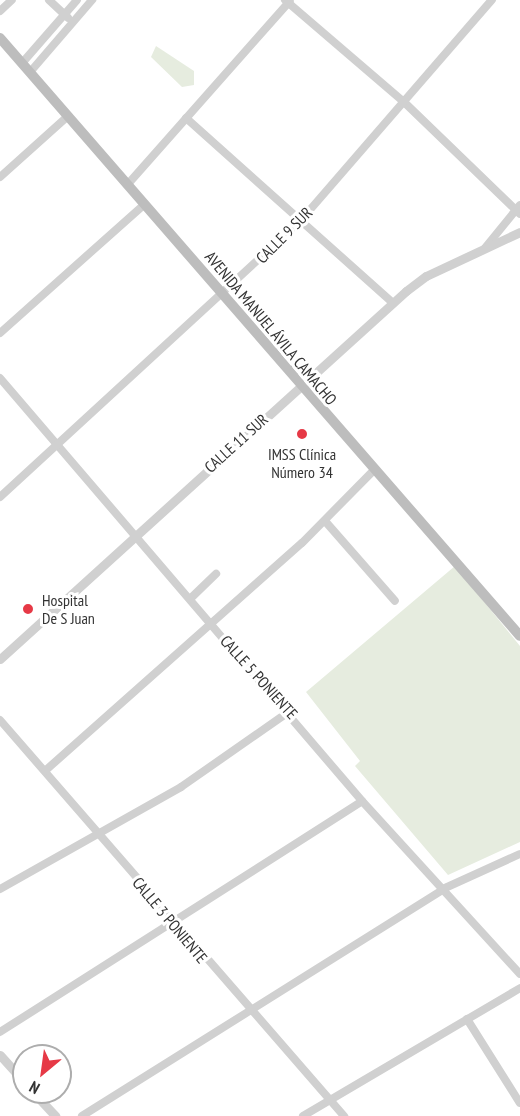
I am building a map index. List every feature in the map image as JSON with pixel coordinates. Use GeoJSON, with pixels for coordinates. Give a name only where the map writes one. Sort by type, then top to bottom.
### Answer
{"type":"FeatureCollection","features":[{"type":"Feature","properties":{"kind":"main road","name":"AVENIDA MANUEL ÁVILA CAMACHO"},"geometry":{"type":"LineString","coordinates":[[0,38],[224,293],[373,471],[520,636]]}},
{"type":"Feature","properties":{"kind":"street"},"geometry":{"type":"LineString","coordinates":[[0,11],[12,0]]}},
{"type":"Feature","properties":{"kind":"street"},"geometry":{"type":"LineString","coordinates":[[49,0],[72,22]]}},
{"type":"Feature","properties":{"kind":"street"},"geometry":{"type":"LineString","coordinates":[[23,62],[77,0]]}},
{"type":"Feature","properties":{"kind":"street"},"geometry":{"type":"LineString","coordinates":[[31,71],[92,0]]}},
{"type":"Feature","properties":{"kind":"street","name":"CALLE 9 SUR"},"geometry":{"type":"LineString","coordinates":[[0,497],[302,219],[492,0]]}},
{"type":"Feature","properties":{"kind":"street"},"geometry":{"type":"LineString","coordinates":[[128,183],[288,1],[404,102],[519,210]]}},
{"type":"Feature","properties":{"kind":"street"},"geometry":{"type":"LineString","coordinates":[[0,177],[68,116]]}},
{"type":"Feature","properties":{"kind":"street"},"geometry":{"type":"LineString","coordinates":[[186,118],[302,219],[393,303]]}},
{"type":"Feature","properties":{"kind":"street"},"geometry":{"type":"LineString","coordinates":[[0,333],[145,204]]}},
{"type":"Feature","properties":{"kind":"street","name":"CALLE 11 SUR"},"geometry":{"type":"LineString","coordinates":[[485,248],[519,210]]}},
{"type":"Feature","properties":{"kind":"street","name":"CALLE 11 SUR"},"geometry":{"type":"LineString","coordinates":[[0,659],[134,535],[393,303],[426,276],[520,232]]}},
{"type":"Feature","properties":{"kind":"street","name":"CALLE 5 PONIENTE"},"geometry":{"type":"LineString","coordinates":[[0,378],[191,598],[210,623],[290,711],[362,801],[445,888],[520,974]]}},
{"type":"Feature","properties":{"kind":"street"},"geometry":{"type":"LineString","coordinates":[[46,770],[325,521],[373,471]]}},
{"type":"Feature","properties":{"kind":"street"},"geometry":{"type":"LineString","coordinates":[[325,521],[394,601]]}},
{"type":"Feature","properties":{"kind":"street"},"geometry":{"type":"LineString","coordinates":[[191,598],[216,574]]}},
{"type":"Feature","properties":{"kind":"street"},"geometry":{"type":"LineString","coordinates":[[0,889],[102,836],[290,711]]}},
{"type":"Feature","properties":{"kind":"street","name":"CALLE 3 PONIENTE"},"geometry":{"type":"LineString","coordinates":[[0,720],[46,770],[172,924],[250,1014],[344,1116]]}},
{"type":"Feature","properties":{"kind":"street"},"geometry":{"type":"LineString","coordinates":[[0,1032],[362,801]]}},
{"type":"Feature","properties":{"kind":"street"},"geometry":{"type":"LineString","coordinates":[[81,1116],[250,1014],[445,888],[520,854]]}},
{"type":"Feature","properties":{"kind":"street"},"geometry":{"type":"LineString","coordinates":[[303,1116],[520,988]]}},
{"type":"Feature","properties":{"kind":"street"},"geometry":{"type":"LineString","coordinates":[[467,1019],[520,1103]]}},
{"type":"Feature","properties":{"kind":"street"},"geometry":{"type":"LineString","coordinates":[[0,1054],[12,1068]]}},
{"type":"Feature","properties":{"kind":"street"},"geometry":{"type":"LineString","coordinates":[[44,1104],[55,1116]]}},
{"type":"Feature","properties":{"kind":"shaded area"},"geometry":{"type":"Polygon","coordinates":[[[156,46],[194,71],[194,85],[182,87],[151,57],[156,46]]]}},
{"type":"Feature","properties":{"kind":"shaded area"},"geometry":{"type":"Polygon","coordinates":[[[455,566],[520,646],[520,842],[448,875],[355,766],[360,761],[306,692],[455,566]]]}},
{"type":"Feature","properties":{"kind":"place","name":"IMSS Clínica Número 34"},"geometry":{"type":"Point","coordinates":[302,434]}},
{"type":"Feature","properties":{"kind":"place","name":"Hospital De S Juan"},"geometry":{"type":"Point","coordinates":[28,609]}}]}
